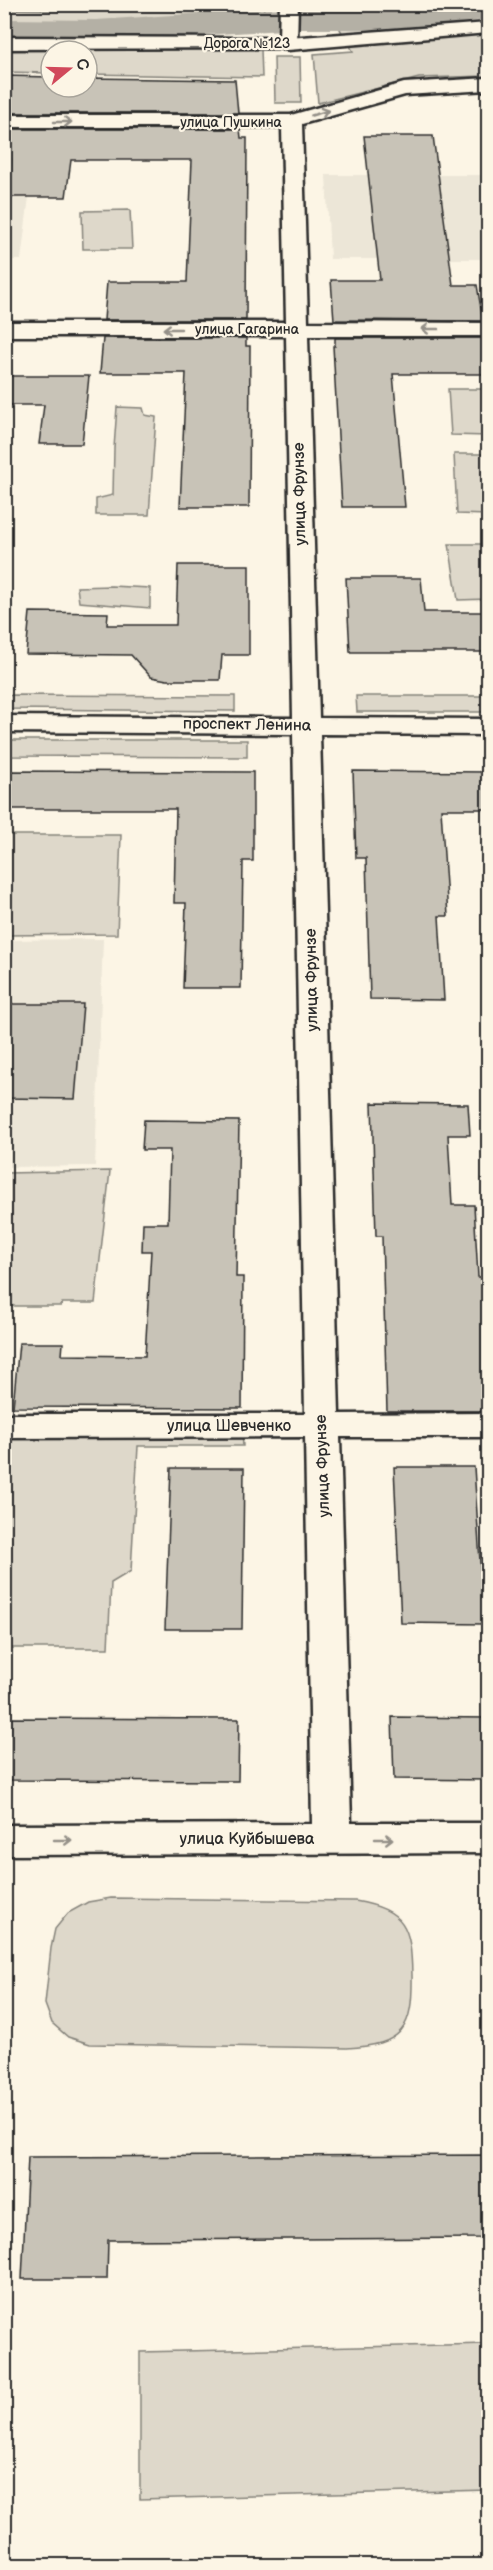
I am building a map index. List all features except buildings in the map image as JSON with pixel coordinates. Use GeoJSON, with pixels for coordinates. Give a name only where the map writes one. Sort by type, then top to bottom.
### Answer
{"type":"FeatureCollection","features":[{"type":"Feature","properties":{"kind":"street"},"geometry":{"type":"LineString","coordinates":[[288,44],[289,12]]}},
{"type":"Feature","properties":{"kind":"street","name":"Дорога №123"},"geometry":{"type":"LineString","coordinates":[[4,43],[288,44],[489,28]]}},
{"type":"Feature","properties":{"kind":"street","name":"улица Пушкина"},"geometry":{"type":"LineString","coordinates":[[4,122],[292,121],[404,88],[489,84]]}},
{"type":"Feature","properties":{"kind":"street","name":"улица Фрунзе"},"geometry":{"type":"LineString","coordinates":[[292,121],[332,1839]]}},
{"type":"Feature","properties":{"kind":"street","name":"улица Гагарина"},"geometry":{"type":"LineString","coordinates":[[4,329],[489,329]]}},
{"type":"Feature","properties":{"kind":"street","name":"проспект Ленина"},"geometry":{"type":"LineString","coordinates":[[4,724],[489,727]]}},
{"type":"Feature","properties":{"kind":"street","name":"улица Шевченко"},"geometry":{"type":"LineString","coordinates":[[4,1426],[489,1425]]}},
{"type":"Feature","properties":{"kind":"street","name":"улица Куйбышева"},"geometry":{"type":"LineString","coordinates":[[4,1840],[489,1838]]}},
{"type":"Feature","properties":{"kind":"shaded area"},"geometry":{"type":"Polygon","coordinates":[[[98,5],[261,5],[264,6],[263,25],[244,30],[5,36],[5,9],[69,10],[98,5]]]}},
{"type":"Feature","properties":{"kind":"shaded area"},"geometry":{"type":"Polygon","coordinates":[[[336,5],[488,5],[488,76],[419,78],[318,103],[314,54],[353,51],[337,24],[336,5]]]}},
{"type":"Feature","properties":{"kind":"shaded area"},"geometry":{"type":"Polygon","coordinates":[[[5,49],[39,49],[39,73],[5,72],[5,49]]]}},
{"type":"Feature","properties":{"kind":"shaded area"},"geometry":{"type":"Polygon","coordinates":[[[99,49],[261,49],[262,77],[99,74],[99,49]]]}},
{"type":"Feature","properties":{"kind":"shaded area"},"geometry":{"type":"Polygon","coordinates":[[[274,57],[300,57],[301,103],[275,103],[274,57]]]}},
{"type":"Feature","properties":{"kind":"shaded area"},"geometry":{"type":"Polygon","coordinates":[[[4,171],[69,171],[66,197],[29,197],[21,260],[5,260],[4,171]]]}},
{"type":"Feature","properties":{"kind":"shaded area"},"geometry":{"type":"Polygon","coordinates":[[[326,175],[488,175],[488,259],[330,259],[326,175]]]}},
{"type":"Feature","properties":{"kind":"shaded area"},"geometry":{"type":"Polygon","coordinates":[[[130,210],[132,249],[83,249],[82,211],[130,210]]]}},
{"type":"Feature","properties":{"kind":"shaded area"},"geometry":{"type":"Polygon","coordinates":[[[448,389],[488,389],[488,436],[451,435],[448,389]]]}},
{"type":"Feature","properties":{"kind":"shaded area"},"geometry":{"type":"Polygon","coordinates":[[[117,407],[143,408],[145,415],[156,417],[149,515],[96,515],[96,499],[113,495],[117,407]]]}},
{"type":"Feature","properties":{"kind":"shaded area"},"geometry":{"type":"Polygon","coordinates":[[[454,454],[488,454],[488,515],[457,514],[454,454]]]}},
{"type":"Feature","properties":{"kind":"shaded area"},"geometry":{"type":"Polygon","coordinates":[[[449,544],[488,544],[488,599],[458,600],[449,544]]]}},
{"type":"Feature","properties":{"kind":"shaded area"},"geometry":{"type":"Polygon","coordinates":[[[77,587],[150,588],[150,608],[79,602],[77,587]]]}},
{"type":"Feature","properties":{"kind":"shaded area"},"geometry":{"type":"Polygon","coordinates":[[[5,695],[235,696],[235,711],[5,709],[5,695]]]}},
{"type":"Feature","properties":{"kind":"shaded area"},"geometry":{"type":"Polygon","coordinates":[[[356,696],[488,696],[488,712],[357,712],[356,696]]]}},
{"type":"Feature","properties":{"kind":"shaded area"},"geometry":{"type":"Polygon","coordinates":[[[5,740],[247,740],[247,757],[5,756],[5,740]]]}},
{"type":"Feature","properties":{"kind":"shaded area"},"geometry":{"type":"Polygon","coordinates":[[[4,835],[121,835],[117,934],[5,935],[4,835]]]}},
{"type":"Feature","properties":{"kind":"shaded area"},"geometry":{"type":"Polygon","coordinates":[[[103,939],[95,1166],[5,1167],[4,940],[103,939]]]}},
{"type":"Feature","properties":{"kind":"shaded area"},"geometry":{"type":"Polygon","coordinates":[[[110,1171],[95,1303],[62,1303],[61,1306],[5,1306],[5,1173],[110,1171]]]}},
{"type":"Feature","properties":{"kind":"shaded area"},"geometry":{"type":"Polygon","coordinates":[[[5,1414],[241,1415],[243,1446],[138,1446],[131,1571],[111,1583],[108,1648],[5,1648],[5,1414]]]}},
{"type":"Feature","properties":{"kind":"shaded area"},"geometry":{"type":"Polygon","coordinates":[[[111,1898],[355,1901],[385,1910],[402,1923],[410,1944],[412,1993],[407,2021],[393,2038],[381,2043],[347,2048],[90,2044],[68,2037],[52,2023],[45,2004],[55,1929],[68,1913],[88,1902],[111,1898]]]}},
{"type":"Feature","properties":{"kind":"shaded area"},"geometry":{"type":"Polygon","coordinates":[[[488,2344],[488,2490],[140,2499],[140,2352],[488,2344]]]}},
{"type":"Feature","properties":{"kind":"waterway"},"geometry":{"type":"LineString","coordinates":[[4,30],[96,31],[299,18],[415,18],[488,8]]}}]}
